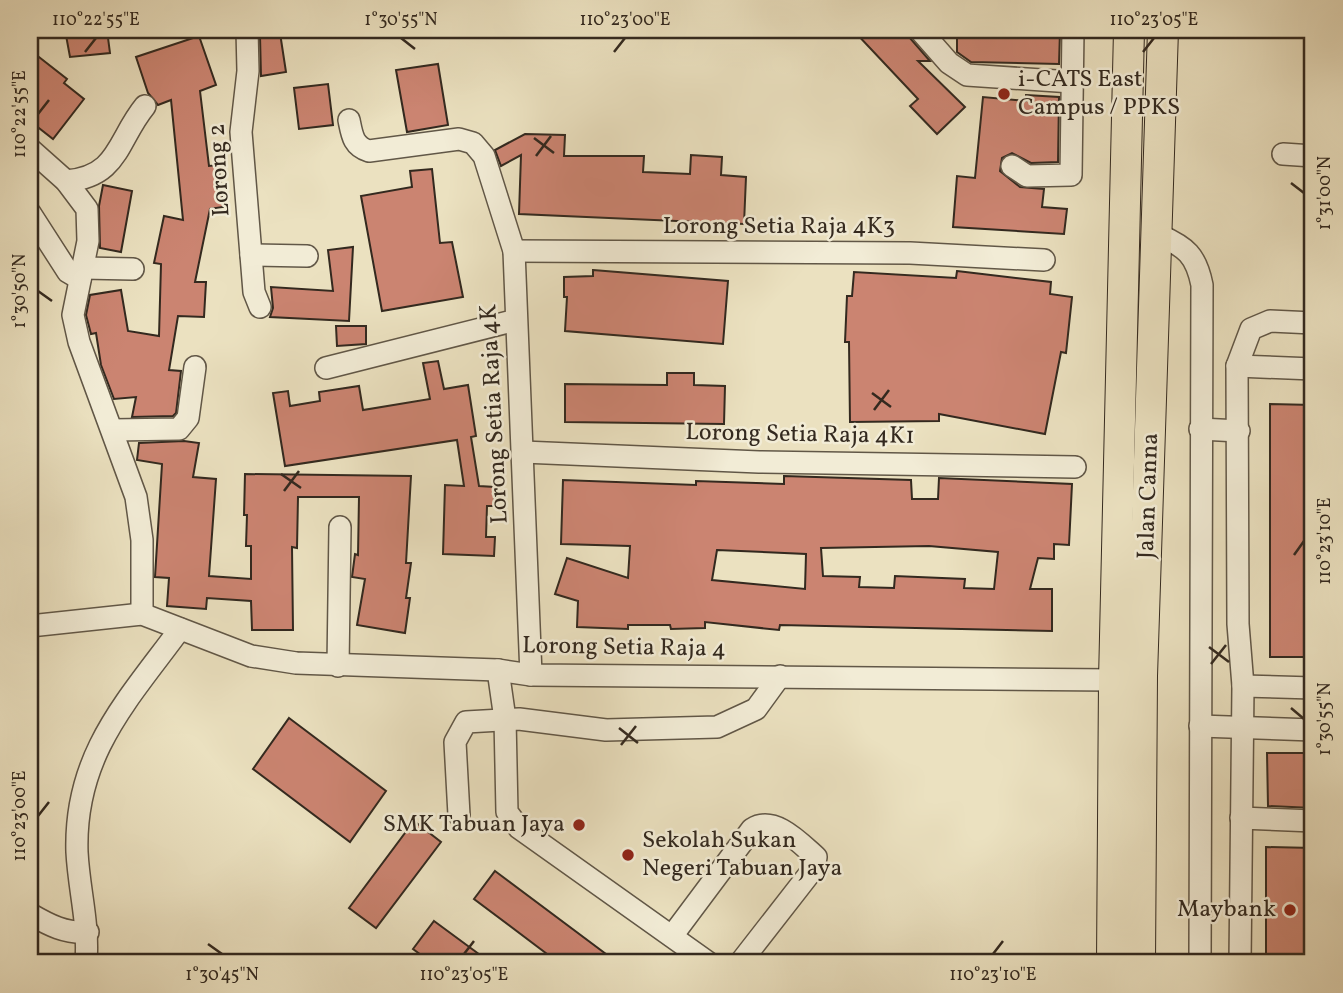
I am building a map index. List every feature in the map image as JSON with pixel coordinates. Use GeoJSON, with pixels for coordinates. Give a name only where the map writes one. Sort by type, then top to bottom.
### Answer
{"type":"FeatureCollection","features":[{"type":"Feature","properties":{"kind":"highway","name":"Jalan Canna"},"geometry":{"type":"LineString","coordinates":[[1112,963],[1114,680],[1129,30]]}},
{"type":"Feature","properties":{"kind":"highway","name":"Jalan Canna"},"geometry":{"type":"LineString","coordinates":[[1140,963],[1142,676],[1159,235],[1163,30]]}},
{"type":"Feature","properties":{"kind":"street","name":"Lorong 2"},"geometry":{"type":"LineString","coordinates":[[247,30],[248,71],[241,132],[254,292],[260,307]]}},
{"type":"Feature","properties":{"kind":"street"},"geometry":{"type":"LineString","coordinates":[[920,30],[949,64],[967,75],[1072,82]]}},
{"type":"Feature","properties":{"kind":"street"},"geometry":{"type":"LineString","coordinates":[[1012,166],[1027,176],[1071,175],[1073,30]]}},
{"type":"Feature","properties":{"kind":"street"},"geometry":{"type":"LineString","coordinates":[[65,181],[97,174],[115,158],[145,106]]}},
{"type":"Feature","properties":{"kind":"street","name":"Lorong Setia Raja 4K"},"geometry":{"type":"LineString","coordinates":[[349,120],[354,141],[360,148],[369,151],[459,139],[473,143],[484,156],[514,251],[531,675]]}},
{"type":"Feature","properties":{"kind":"street"},"geometry":{"type":"LineString","coordinates":[[30,149],[65,181],[87,209],[88,241],[73,316],[79,342],[136,497],[142,540],[142,614],[30,626]]}},
{"type":"Feature","properties":{"kind":"street"},"geometry":{"type":"LineString","coordinates":[[1283,154],[1313,156]]}},
{"type":"Feature","properties":{"kind":"street"},"geometry":{"type":"LineString","coordinates":[[30,213],[68,272],[133,269]]}},
{"type":"Feature","properties":{"kind":"street"},"geometry":{"type":"LineString","coordinates":[[1159,235],[1189,252],[1198,264],[1202,285],[1200,963]]}},
{"type":"Feature","properties":{"kind":"street","name":"Lorong Setia Raja 4K3"},"geometry":{"type":"LineString","coordinates":[[514,251],[910,253],[1044,260]]}},
{"type":"Feature","properties":{"kind":"street"},"geometry":{"type":"LineString","coordinates":[[251,255],[307,256]]}},
{"type":"Feature","properties":{"kind":"street"},"geometry":{"type":"LineString","coordinates":[[326,368],[516,320]]}},
{"type":"Feature","properties":{"kind":"street"},"geometry":{"type":"LineString","coordinates":[[1240,963],[1243,686],[1238,624],[1237,366],[1251,329],[1270,321],[1313,323]]}},
{"type":"Feature","properties":{"kind":"street"},"geometry":{"type":"LineString","coordinates":[[1237,366],[1313,369]]}},
{"type":"Feature","properties":{"kind":"street"},"geometry":{"type":"LineString","coordinates":[[113,430],[178,429],[188,418],[195,367]]}},
{"type":"Feature","properties":{"kind":"street"},"geometry":{"type":"LineString","coordinates":[[1200,429],[1239,431]]}},
{"type":"Feature","properties":{"kind":"street","name":"Lorong Setia Raja 4K1"},"geometry":{"type":"LineString","coordinates":[[523,452],[759,462],[1075,467]]}},
{"type":"Feature","properties":{"kind":"street"},"geometry":{"type":"LineString","coordinates":[[338,666],[340,527]]}},
{"type":"Feature","properties":{"kind":"street","name":"Lorong Setia Raja 4"},"geometry":{"type":"LineString","coordinates":[[142,614],[251,656],[338,666],[498,670],[531,675],[1114,680]]}},
{"type":"Feature","properties":{"kind":"street"},"geometry":{"type":"LineString","coordinates":[[1199,620],[1238,624]]}},
{"type":"Feature","properties":{"kind":"street"},"geometry":{"type":"LineString","coordinates":[[86,963],[88,932],[77,852],[79,811],[93,755],[112,722],[180,629]]}},
{"type":"Feature","properties":{"kind":"street"},"geometry":{"type":"LineString","coordinates":[[498,670],[505,719],[507,812],[519,828],[709,963]]}},
{"type":"Feature","properties":{"kind":"street"},"geometry":{"type":"LineString","coordinates":[[459,815],[455,742],[459,729],[466,722],[505,719],[606,730],[717,727],[756,709],[780,676]]}},
{"type":"Feature","properties":{"kind":"street"},"geometry":{"type":"LineString","coordinates":[[1243,686],[1313,688]]}},
{"type":"Feature","properties":{"kind":"street"},"geometry":{"type":"LineString","coordinates":[[1200,726],[1313,730]]}},
{"type":"Feature","properties":{"kind":"street"},"geometry":{"type":"LineString","coordinates":[[1241,818],[1313,821]]}},
{"type":"Feature","properties":{"kind":"street"},"geometry":{"type":"LineString","coordinates":[[671,936],[752,829],[771,823],[816,857],[814,868],[740,963]]}},
{"type":"Feature","properties":{"kind":"street"},"geometry":{"type":"LineString","coordinates":[[30,914],[54,927],[75,933],[88,932]]}},
{"type":"Feature","properties":{"kind":"building"},"geometry":{"type":"Polygon","coordinates":[[[65,30],[107,30],[110,53],[70,57],[65,30]]]}},
{"type":"Feature","properties":{"kind":"building"},"geometry":{"type":"Polygon","coordinates":[[[853,30],[903,30],[930,61],[918,61],[965,107],[937,134],[910,106],[918,99],[853,30]]]}},
{"type":"Feature","properties":{"kind":"building"},"geometry":{"type":"Polygon","coordinates":[[[957,30],[1060,31],[1059,64],[971,62],[957,52],[957,30]]]}},
{"type":"Feature","properties":{"kind":"building"},"geometry":{"type":"Polygon","coordinates":[[[280,33],[286,72],[261,76],[260,36],[280,33]]]}},
{"type":"Feature","properties":{"kind":"building"},"geometry":{"type":"Polygon","coordinates":[[[199,36],[216,85],[200,91],[209,166],[219,165],[223,207],[210,209],[195,282],[206,282],[204,317],[178,316],[169,370],[181,371],[176,413],[173,416],[132,417],[136,397],[114,399],[101,365],[96,333],[91,334],[86,315],[90,295],[121,290],[128,331],[159,336],[161,264],[154,263],[164,216],[183,220],[171,100],[158,105],[148,93],[136,57],[199,36]]]}},
{"type":"Feature","properties":{"kind":"building"},"geometry":{"type":"Polygon","coordinates":[[[30,50],[67,79],[64,83],[84,99],[53,139],[30,121],[30,50]]]}},
{"type":"Feature","properties":{"kind":"building"},"geometry":{"type":"Polygon","coordinates":[[[438,64],[448,125],[407,132],[396,70],[438,64]]]}},
{"type":"Feature","properties":{"kind":"building"},"geometry":{"type":"Polygon","coordinates":[[[328,84],[333,125],[299,129],[294,88],[328,84]]]}},
{"type":"Feature","properties":{"kind":"building"},"geometry":{"type":"Polygon","coordinates":[[[1026,95],[1059,97],[1058,162],[1031,163],[1012,153],[1002,158],[1000,171],[1020,187],[1044,189],[1042,207],[1067,209],[1064,234],[953,227],[957,176],[975,178],[983,97],[1026,101],[1026,95]]]}},
{"type":"Feature","properties":{"kind":"building"},"geometry":{"type":"Polygon","coordinates":[[[525,134],[565,135],[564,156],[644,156],[643,172],[690,174],[691,155],[722,157],[721,175],[746,177],[744,224],[519,214],[521,155],[501,166],[495,150],[525,134]]]}},
{"type":"Feature","properties":{"kind":"building"},"geometry":{"type":"Polygon","coordinates":[[[432,169],[440,243],[452,242],[463,297],[382,311],[361,196],[412,187],[410,171],[432,169]]]}},
{"type":"Feature","properties":{"kind":"building"},"geometry":{"type":"Polygon","coordinates":[[[103,185],[132,191],[121,252],[100,248],[99,206],[103,185]]]}},
{"type":"Feature","properties":{"kind":"building"},"geometry":{"type":"Polygon","coordinates":[[[353,247],[349,321],[270,317],[273,308],[271,287],[333,291],[328,250],[353,247]]]}},
{"type":"Feature","properties":{"kind":"building"},"geometry":{"type":"Polygon","coordinates":[[[593,270],[728,281],[723,344],[565,331],[567,297],[564,297],[564,277],[593,276],[593,270]]]}},
{"type":"Feature","properties":{"kind":"building"},"geometry":{"type":"Polygon","coordinates":[[[957,271],[1051,282],[1050,294],[1072,297],[1066,353],[1061,352],[1045,434],[939,414],[939,421],[850,422],[849,342],[845,342],[847,296],[852,296],[854,272],[956,278],[957,271]]]}},
{"type":"Feature","properties":{"kind":"building"},"geometry":{"type":"Polygon","coordinates":[[[336,326],[366,326],[366,344],[337,346],[336,326]]]}},
{"type":"Feature","properties":{"kind":"building"},"geometry":{"type":"Polygon","coordinates":[[[438,361],[444,389],[468,385],[476,436],[471,437],[479,486],[495,487],[494,506],[487,506],[486,537],[495,537],[494,556],[443,554],[445,485],[464,486],[457,440],[285,466],[273,393],[288,391],[290,406],[320,401],[319,392],[359,386],[363,410],[430,399],[423,363],[438,361]]]}},
{"type":"Feature","properties":{"kind":"building"},"geometry":{"type":"Polygon","coordinates":[[[667,373],[694,373],[694,385],[725,386],[724,424],[565,422],[565,384],[667,385],[667,373]]]}},
{"type":"Feature","properties":{"kind":"building"},"geometry":{"type":"Polygon","coordinates":[[[1270,404],[1313,405],[1313,657],[1270,657],[1270,404]]]}},
{"type":"Feature","properties":{"kind":"building"},"geometry":{"type":"Polygon","coordinates":[[[139,443],[199,443],[193,477],[216,479],[209,576],[251,579],[251,546],[246,546],[247,515],[244,515],[245,474],[411,476],[406,563],[411,563],[406,598],[410,598],[405,633],[357,625],[365,579],[352,577],[355,554],[358,555],[359,497],[298,497],[297,548],[292,547],[293,630],[252,630],[251,601],[207,598],[206,609],[167,606],[169,578],[155,577],[162,464],[137,460],[139,443]]]}},
{"type":"Feature","properties":{"kind":"building"},"geometry":{"type":"Polygon","coordinates":[[[784,476],[911,480],[912,499],[938,499],[939,478],[1072,484],[1069,545],[1054,544],[1054,559],[1038,558],[1030,589],[1052,589],[1052,631],[780,625],[779,630],[705,622],[705,628],[671,629],[670,625],[628,625],[628,629],[577,627],[578,601],[555,594],[567,558],[628,578],[630,546],[561,544],[563,480],[696,485],[696,481],[784,484],[784,476]],[[929,546],[821,548],[823,576],[860,577],[859,587],[894,588],[895,576],[965,579],[964,588],[994,589],[998,552],[929,546]],[[717,550],[712,580],[805,589],[806,554],[717,550]]]}},
{"type":"Feature","properties":{"kind":"building"},"geometry":{"type":"Polygon","coordinates":[[[289,718],[386,791],[350,842],[253,769],[289,718]]]}},
{"type":"Feature","properties":{"kind":"building"},"geometry":{"type":"Polygon","coordinates":[[[1267,753],[1313,753],[1313,808],[1268,806],[1267,753]]]}},
{"type":"Feature","properties":{"kind":"building"},"geometry":{"type":"Polygon","coordinates":[[[414,821],[441,842],[376,928],[349,908],[414,821]]]}},
{"type":"Feature","properties":{"kind":"building"},"geometry":{"type":"Polygon","coordinates":[[[1266,847],[1313,848],[1313,963],[1266,963],[1266,847]]]}},
{"type":"Feature","properties":{"kind":"building"},"geometry":{"type":"Polygon","coordinates":[[[495,871],[618,963],[559,963],[474,899],[495,871]]]}},
{"type":"Feature","properties":{"kind":"building"},"geometry":{"type":"Polygon","coordinates":[[[434,921],[491,963],[432,963],[413,949],[434,921]]]}},
{"type":"Feature","properties":{"kind":"place","name":"i-CATS East Campus / PPKS"},"geometry":{"type":"Point","coordinates":[1004,94]}},
{"type":"Feature","properties":{"kind":"place","name":"SMK Tabuan Jaya"},"geometry":{"type":"Point","coordinates":[579,825]}},
{"type":"Feature","properties":{"kind":"place","name":"Sekolah Sukan Negeri Tabuan Jaya"},"geometry":{"type":"Point","coordinates":[628,855]}},
{"type":"Feature","properties":{"kind":"place","name":"Maybank"},"geometry":{"type":"Point","coordinates":[1290,910]}}]}
